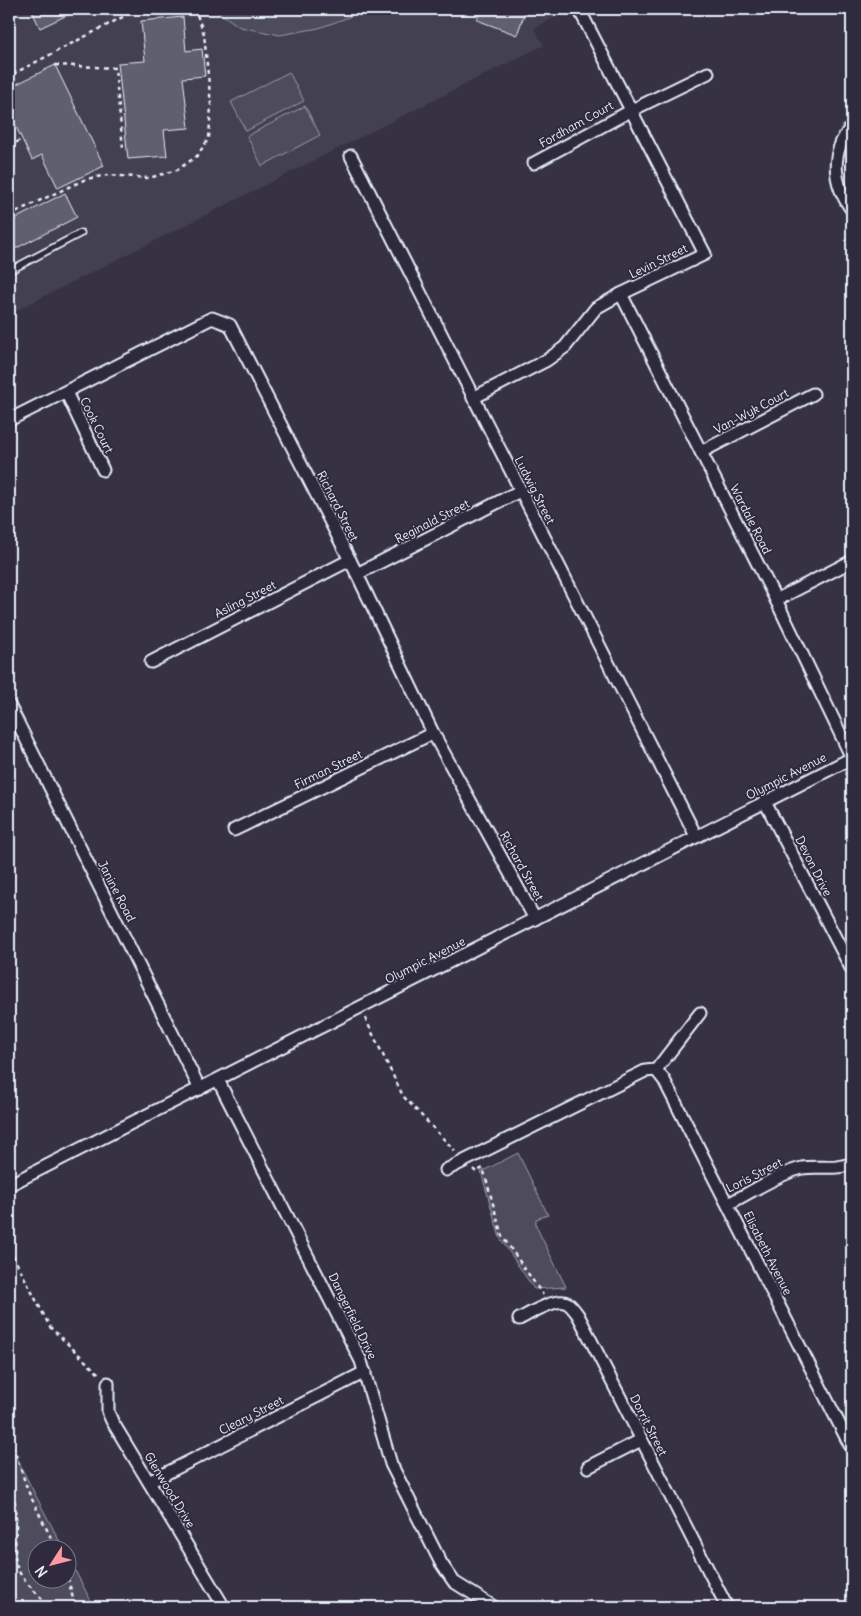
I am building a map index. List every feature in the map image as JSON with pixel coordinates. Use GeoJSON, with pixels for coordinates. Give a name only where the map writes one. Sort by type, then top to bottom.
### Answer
{"type":"FeatureCollection","features":[{"type":"Feature","properties":{"kind":"street","name":"Levin Street"},"geometry":{"type":"LineString","coordinates":[[473,398],[547,360],[565,347],[596,308],[705,254],[579,9]]}},
{"type":"Feature","properties":{"kind":"street","name":"Fordham Court"},"geometry":{"type":"LineString","coordinates":[[534,163],[632,110],[708,73]]}},
{"type":"Feature","properties":{"kind":"street"},"geometry":{"type":"LineString","coordinates":[[852,126],[847,132],[838,152],[836,173],[844,196],[852,210]]}},
{"type":"Feature","properties":{"kind":"street","name":"Ludwig Street"},"geometry":{"type":"LineString","coordinates":[[351,156],[696,836]]}},
{"type":"Feature","properties":{"kind":"street","name":"Wardale Road"},"geometry":{"type":"LineString","coordinates":[[622,294],[776,600],[852,758]]}},
{"type":"Feature","properties":{"kind":"street","name":"Richard Street"},"geometry":{"type":"LineString","coordinates":[[9,420],[212,318],[230,325],[357,574],[433,733],[535,919]]}},
{"type":"Feature","properties":{"kind":"street","name":"Cook Court"},"geometry":{"type":"LineString","coordinates":[[66,392],[103,470]]}},
{"type":"Feature","properties":{"kind":"street","name":"Van-Wyk Court"},"geometry":{"type":"LineString","coordinates":[[701,452],[813,394]]}},
{"type":"Feature","properties":{"kind":"street","name":"Reginald Street"},"geometry":{"type":"LineString","coordinates":[[357,574],[520,492]]}},
{"type":"Feature","properties":{"kind":"street","name":"Asling Street"},"geometry":{"type":"LineString","coordinates":[[151,662],[350,560]]}},
{"type":"Feature","properties":{"kind":"street"},"geometry":{"type":"LineString","coordinates":[[776,600],[852,561]]}},
{"type":"Feature","properties":{"kind":"street","name":"Janine Road"},"geometry":{"type":"LineString","coordinates":[[9,705],[200,1088]]}},
{"type":"Feature","properties":{"kind":"street","name":"Firman Street"},"geometry":{"type":"LineString","coordinates":[[234,830],[433,733]]}},
{"type":"Feature","properties":{"kind":"street","name":"Olympic Avenue"},"geometry":{"type":"LineString","coordinates":[[10,1181],[218,1080],[852,758]]}},
{"type":"Feature","properties":{"kind":"street","name":"Devon Drive"},"geometry":{"type":"LineString","coordinates":[[765,802],[849,958],[852,970]]}},
{"type":"Feature","properties":{"kind":"street"},"geometry":{"type":"LineString","coordinates":[[446,1170],[645,1071],[656,1070],[700,1013]]}},
{"type":"Feature","properties":{"kind":"street","name":"Elisabeth Avenue"},"geometry":{"type":"LineString","coordinates":[[656,1070],[664,1080],[852,1449]]}},
{"type":"Feature","properties":{"kind":"street","name":"Dangerfield Drive"},"geometry":{"type":"LineString","coordinates":[[218,1080],[365,1372],[391,1464],[445,1570],[454,1582],[494,1607]]}},
{"type":"Feature","properties":{"kind":"street","name":"Loris Street"},"geometry":{"type":"LineString","coordinates":[[728,1204],[794,1170],[836,1168],[852,1163]]}},
{"type":"Feature","properties":{"kind":"street","name":"Dorrit Street"},"geometry":{"type":"LineString","coordinates":[[549,1304],[561,1301],[567,1303],[578,1315],[725,1606]]}},
{"type":"Feature","properties":{"kind":"street"},"geometry":{"type":"LineString","coordinates":[[519,1319],[549,1304]]}},
{"type":"Feature","properties":{"kind":"street","name":"Cleary Street"},"geometry":{"type":"LineString","coordinates":[[149,1482],[365,1372]]}},
{"type":"Feature","properties":{"kind":"street","name":"Glenwood Drive"},"geometry":{"type":"LineString","coordinates":[[108,1383],[108,1412],[224,1607]]}},
{"type":"Feature","properties":{"kind":"street"},"geometry":{"type":"LineString","coordinates":[[588,1467],[641,1440]]}},
{"type":"Feature","properties":{"kind":"lane"},"geometry":{"type":"LineString","coordinates":[[9,271],[81,233]]}},
{"type":"Feature","properties":{"kind":"path"},"geometry":{"type":"LineString","coordinates":[[13,74],[138,9]]}},
{"type":"Feature","properties":{"kind":"path"},"geometry":{"type":"LineString","coordinates":[[9,215],[86,179],[108,175],[149,178],[177,170],[197,156],[209,138],[211,105],[204,34],[195,9]]}},
{"type":"Feature","properties":{"kind":"path"},"geometry":{"type":"LineString","coordinates":[[55,65],[115,68],[123,148]]}},
{"type":"Feature","properties":{"kind":"path"},"geometry":{"type":"LineString","coordinates":[[9,147],[22,139]]}},
{"type":"Feature","properties":{"kind":"path"},"geometry":{"type":"LineString","coordinates":[[359,1008],[403,1096],[476,1172],[483,1168],[502,1236],[549,1304]]}},
{"type":"Feature","properties":{"kind":"path"},"geometry":{"type":"LineString","coordinates":[[9,1248],[50,1327],[108,1383]]}},
{"type":"Feature","properties":{"kind":"path"},"geometry":{"type":"LineString","coordinates":[[9,1439],[16,1452],[28,1491],[51,1538]]}},
{"type":"Feature","properties":{"kind":"path"},"geometry":{"type":"LineString","coordinates":[[9,1477],[13,1492],[16,1525],[16,1564],[31,1588],[48,1607]]}},
{"type":"Feature","properties":{"kind":"path"},"geometry":{"type":"LineString","coordinates":[[70,1588],[75,1607]]}},
{"type":"Feature","properties":{"kind":"shaded area"},"geometry":{"type":"Polygon","coordinates":[[[9,9],[560,9],[563,13],[534,28],[544,45],[9,314],[9,9]]]}},
{"type":"Feature","properties":{"kind":"shaded area"},"geometry":{"type":"Polygon","coordinates":[[[214,9],[360,9],[349,17],[319,28],[280,35],[240,27],[214,9]]]}},
{"type":"Feature","properties":{"kind":"shaded area"},"geometry":{"type":"Polygon","coordinates":[[[289,72],[304,101],[246,131],[231,102],[289,72]]]}},
{"type":"Feature","properties":{"kind":"shaded area"},"geometry":{"type":"Polygon","coordinates":[[[305,106],[320,135],[262,166],[247,136],[305,106]]]}},
{"type":"Feature","properties":{"kind":"shaded area"},"geometry":{"type":"Polygon","coordinates":[[[518,1153],[548,1215],[536,1219],[536,1226],[566,1287],[534,1289],[500,1238],[481,1172],[518,1153]]]}},
{"type":"Feature","properties":{"kind":"shaded area"},"geometry":{"type":"Polygon","coordinates":[[[9,1444],[58,1538],[28,1538],[28,1588],[78,1588],[78,1576],[94,1607],[9,1607],[9,1444]]]}},
{"type":"Feature","properties":{"kind":"building"},"geometry":{"type":"Polygon","coordinates":[[[31,9],[80,9],[40,28],[31,9]]]}},
{"type":"Feature","properties":{"kind":"building"},"geometry":{"type":"Polygon","coordinates":[[[481,9],[526,9],[517,35],[477,20],[481,9]]]}},
{"type":"Feature","properties":{"kind":"building"},"geometry":{"type":"Polygon","coordinates":[[[183,17],[186,51],[202,49],[205,76],[183,78],[189,128],[164,130],[167,156],[128,159],[118,63],[145,61],[141,21],[183,17]]]}},
{"type":"Feature","properties":{"kind":"building"},"geometry":{"type":"Polygon","coordinates":[[[55,65],[104,166],[58,188],[42,155],[32,160],[9,112],[9,88],[55,65]]]}},
{"type":"Feature","properties":{"kind":"building"},"geometry":{"type":"Polygon","coordinates":[[[65,193],[77,217],[9,252],[9,222],[65,193]]]}}]}
